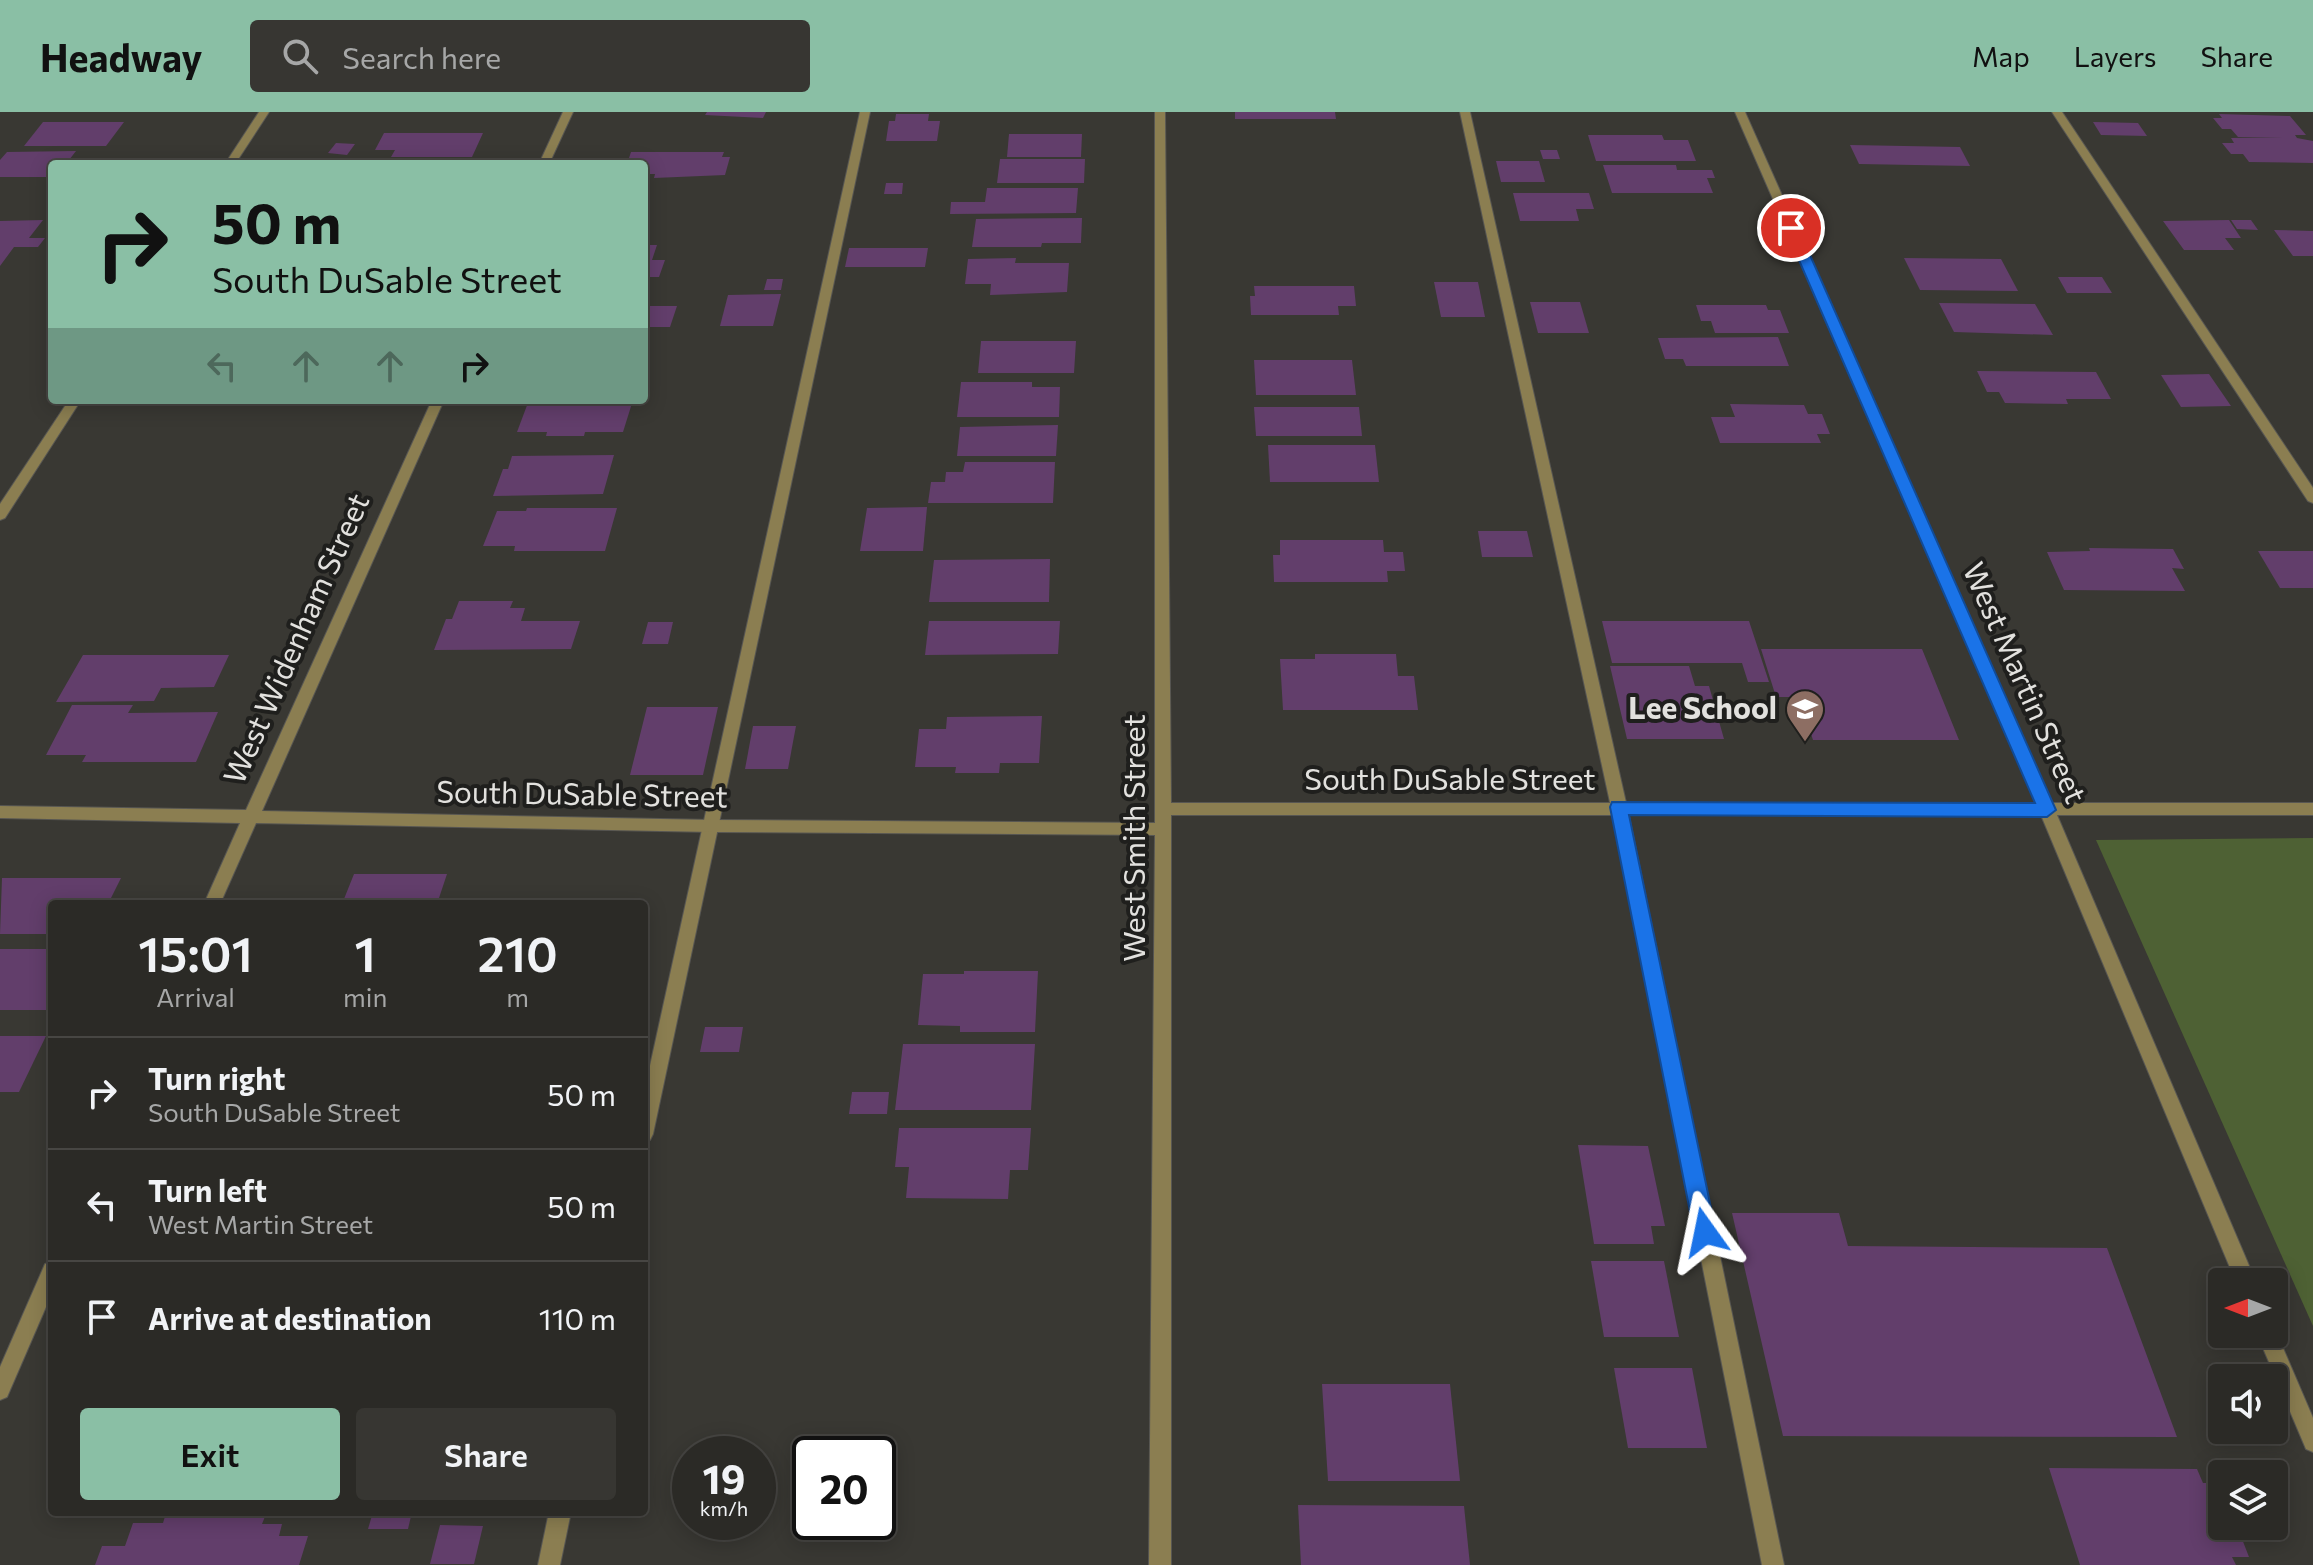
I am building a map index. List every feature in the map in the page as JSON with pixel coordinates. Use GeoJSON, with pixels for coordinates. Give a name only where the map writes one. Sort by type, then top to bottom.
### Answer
{"type":"FeatureCollection","features":[{"type":"Feature","properties":{"kind":"street"},"geometry":{"type":"LineString","coordinates":[[233,160],[264,112]]}},
{"type":"Feature","properties":{"kind":"street"},"geometry":{"type":"LineString","coordinates":[[546,160],[568,112]]}},
{"type":"Feature","properties":{"kind":"street"},"geometry":{"type":"LineString","coordinates":[[648,1116],[865,112]]}},
{"type":"Feature","properties":{"kind":"street","name":"West Smith Street"},"geometry":{"type":"LineString","coordinates":[[1160,112],[1163,809],[1160,1565]]}},
{"type":"Feature","properties":{"kind":"street"},"geometry":{"type":"LineString","coordinates":[[1465,112],[1619,807],[1773,1565]]}},
{"type":"Feature","properties":{"kind":"street","name":"West Martin Street"},"geometry":{"type":"LineString","coordinates":[[1740,112],[2047,810],[2240,1268]]}},
{"type":"Feature","properties":{"kind":"street"},"geometry":{"type":"LineString","coordinates":[[2057,112],[2313,498]]}},
{"type":"Feature","properties":{"kind":"street"},"geometry":{"type":"LineString","coordinates":[[0,515],[72,404]]}},
{"type":"Feature","properties":{"kind":"street","name":"West Widenham Street"},"geometry":{"type":"LineString","coordinates":[[214,900],[436,404]]}},
{"type":"Feature","properties":{"kind":"street","name":"South DuSable Street"},"geometry":{"type":"LineString","coordinates":[[1163,809],[2313,809]]}},
{"type":"Feature","properties":{"kind":"street","name":"South DuSable Street"},"geometry":{"type":"LineString","coordinates":[[0,812],[712,826],[1163,829]]}},
{"type":"Feature","properties":{"kind":"street"},"geometry":{"type":"LineString","coordinates":[[0,1390],[48,1280]]}},
{"type":"Feature","properties":{"kind":"street"},"geometry":{"type":"LineString","coordinates":[[2273,1348],[2313,1442]]}},
{"type":"Feature","properties":{"kind":"street"},"geometry":{"type":"LineString","coordinates":[[549,1565],[559,1516]]}},
{"type":"Feature","properties":{"kind":"green space"},"geometry":{"type":"Polygon","coordinates":[[[2313,838],[2313,1326],[2288,1268],[2096,840],[2313,838]]]}},
{"type":"Feature","properties":{"kind":"building"},"geometry":{"type":"Polygon","coordinates":[[[707,112],[766,112],[763,118],[705,115],[707,112]]]}},
{"type":"Feature","properties":{"kind":"building"},"geometry":{"type":"Polygon","coordinates":[[[1235,112],[1335,112],[1336,119],[1235,119],[1235,112]]]}},
{"type":"Feature","properties":{"kind":"building"},"geometry":{"type":"Polygon","coordinates":[[[896,114],[929,114],[928,121],[940,121],[937,141],[886,141],[889,121],[895,121],[896,114]]]}},
{"type":"Feature","properties":{"kind":"building"},"geometry":{"type":"Polygon","coordinates":[[[2219,114],[2290,116],[2306,135],[2295,135],[2297,138],[2313,141],[2313,163],[2249,162],[2243,154],[2231,154],[2222,143],[2234,143],[2231,138],[2282,137],[2238,137],[2231,129],[2222,129],[2213,118],[2222,118],[2219,114]]]}},
{"type":"Feature","properties":{"kind":"building"},"geometry":{"type":"Polygon","coordinates":[[[43,122],[124,122],[106,146],[24,146],[43,122]]]}},
{"type":"Feature","properties":{"kind":"building"},"geometry":{"type":"Polygon","coordinates":[[[2093,122],[2138,123],[2147,136],[2101,135],[2093,122]]]}},
{"type":"Feature","properties":{"kind":"building"},"geometry":{"type":"Polygon","coordinates":[[[384,133],[483,133],[472,157],[391,157],[395,150],[375,150],[384,133]]]}},
{"type":"Feature","properties":{"kind":"building"},"geometry":{"type":"Polygon","coordinates":[[[1009,134],[1082,134],[1081,157],[1007,157],[1009,134]]]}},
{"type":"Feature","properties":{"kind":"building"},"geometry":{"type":"Polygon","coordinates":[[[1588,135],[1662,135],[1664,140],[1688,140],[1696,161],[1596,161],[1588,135]]]}},
{"type":"Feature","properties":{"kind":"building"},"geometry":{"type":"Polygon","coordinates":[[[336,143],[355,144],[347,155],[328,153],[336,143]]]}},
{"type":"Feature","properties":{"kind":"building"},"geometry":{"type":"Polygon","coordinates":[[[1850,145],[1960,147],[1970,166],[1859,164],[1850,145]]]}},
{"type":"Feature","properties":{"kind":"building"},"geometry":{"type":"Polygon","coordinates":[[[1540,150],[1557,150],[1560,159],[1543,159],[1540,150]]]}},
{"type":"Feature","properties":{"kind":"building"},"geometry":{"type":"Polygon","coordinates":[[[76,151],[69,160],[48,160],[48,177],[0,177],[0,160],[7,152],[76,151]]]}},
{"type":"Feature","properties":{"kind":"building"},"geometry":{"type":"Polygon","coordinates":[[[631,152],[724,152],[722,157],[730,157],[725,175],[654,178],[655,174],[648,174],[648,160],[628,160],[631,152]]]}},
{"type":"Feature","properties":{"kind":"building"},"geometry":{"type":"Polygon","coordinates":[[[1000,159],[1085,159],[1084,183],[997,183],[1000,159]]]}},
{"type":"Feature","properties":{"kind":"building"},"geometry":{"type":"Polygon","coordinates":[[[1496,161],[1539,161],[1545,182],[1501,182],[1496,161]]]}},
{"type":"Feature","properties":{"kind":"building"},"geometry":{"type":"Polygon","coordinates":[[[1603,165],[1676,165],[1677,170],[1712,170],[1715,178],[1707,178],[1713,193],[1612,193],[1603,165]]]}},
{"type":"Feature","properties":{"kind":"building"},"geometry":{"type":"Polygon","coordinates":[[[886,183],[903,183],[902,194],[884,194],[886,183]]]}},
{"type":"Feature","properties":{"kind":"building"},"geometry":{"type":"Polygon","coordinates":[[[987,188],[1078,188],[1076,213],[950,214],[951,202],[985,202],[987,188]]]}},
{"type":"Feature","properties":{"kind":"building"},"geometry":{"type":"Polygon","coordinates":[[[1513,193],[1589,193],[1594,209],[1576,209],[1579,221],[1520,221],[1513,193]]]}},
{"type":"Feature","properties":{"kind":"building"},"geometry":{"type":"Polygon","coordinates":[[[1082,218],[1081,243],[1042,243],[1041,247],[972,247],[976,219],[1082,218]]]}},
{"type":"Feature","properties":{"kind":"building"},"geometry":{"type":"Polygon","coordinates":[[[43,220],[29,238],[45,238],[38,247],[14,247],[0,266],[0,221],[43,220]]]}},
{"type":"Feature","properties":{"kind":"building"},"geometry":{"type":"Polygon","coordinates":[[[2229,220],[2241,238],[2225,238],[2234,250],[2184,250],[2163,221],[2229,220]]]}},
{"type":"Feature","properties":{"kind":"building"},"geometry":{"type":"Polygon","coordinates":[[[2231,220],[2251,220],[2258,230],[2237,229],[2231,220]]]}},
{"type":"Feature","properties":{"kind":"building"},"geometry":{"type":"Polygon","coordinates":[[[2274,230],[2313,231],[2313,256],[2293,256],[2274,230]]]}},
{"type":"Feature","properties":{"kind":"building"},"geometry":{"type":"Polygon","coordinates":[[[648,245],[657,245],[652,260],[665,260],[659,277],[648,277],[648,245]]]}},
{"type":"Feature","properties":{"kind":"building"},"geometry":{"type":"Polygon","coordinates":[[[849,248],[928,248],[925,267],[845,267],[849,248]]]}},
{"type":"Feature","properties":{"kind":"building"},"geometry":{"type":"Polygon","coordinates":[[[1016,258],[1015,263],[1069,263],[1067,292],[990,295],[991,284],[965,284],[968,259],[1016,258]]]}},
{"type":"Feature","properties":{"kind":"building"},"geometry":{"type":"Polygon","coordinates":[[[1904,258],[2001,259],[2018,291],[1920,290],[1904,258]]]}},
{"type":"Feature","properties":{"kind":"building"},"geometry":{"type":"Polygon","coordinates":[[[2058,277],[2102,277],[2112,293],[2067,293],[2058,277]]]}},
{"type":"Feature","properties":{"kind":"building"},"geometry":{"type":"Polygon","coordinates":[[[767,279],[783,279],[781,290],[764,290],[767,279]]]}},
{"type":"Feature","properties":{"kind":"building"},"geometry":{"type":"Polygon","coordinates":[[[1434,282],[1478,282],[1485,317],[1441,317],[1434,282]]]}},
{"type":"Feature","properties":{"kind":"building"},"geometry":{"type":"Polygon","coordinates":[[[1254,286],[1354,286],[1356,306],[1338,306],[1339,315],[1251,315],[1250,296],[1255,296],[1254,286]]]}},
{"type":"Feature","properties":{"kind":"building"},"geometry":{"type":"Polygon","coordinates":[[[781,294],[773,326],[720,326],[728,295],[781,294]]]}},
{"type":"Feature","properties":{"kind":"building"},"geometry":{"type":"Polygon","coordinates":[[[1530,302],[1580,302],[1589,333],[1538,333],[1530,302]]]}},
{"type":"Feature","properties":{"kind":"building"},"geometry":{"type":"Polygon","coordinates":[[[1939,303],[2035,304],[2053,335],[1954,332],[1939,303]]]}},
{"type":"Feature","properties":{"kind":"building"},"geometry":{"type":"Polygon","coordinates":[[[1696,305],[1766,305],[1768,310],[1780,310],[1789,333],[1715,333],[1711,321],[1701,321],[1696,305]]]}},
{"type":"Feature","properties":{"kind":"building"},"geometry":{"type":"Polygon","coordinates":[[[648,306],[677,306],[670,327],[648,327],[648,306]]]}},
{"type":"Feature","properties":{"kind":"building"},"geometry":{"type":"Polygon","coordinates":[[[1778,337],[1789,366],[1686,366],[1683,359],[1665,359],[1658,338],[1778,337]]]}},
{"type":"Feature","properties":{"kind":"building"},"geometry":{"type":"Polygon","coordinates":[[[981,341],[1076,341],[1074,373],[978,373],[981,341]]]}},
{"type":"Feature","properties":{"kind":"building"},"geometry":{"type":"Polygon","coordinates":[[[1254,360],[1352,360],[1356,395],[1256,395],[1254,360]]]}},
{"type":"Feature","properties":{"kind":"building"},"geometry":{"type":"Polygon","coordinates":[[[1977,371],[2096,372],[2111,399],[2066,399],[2068,404],[2005,403],[1999,392],[1987,392],[1977,371]]]}},
{"type":"Feature","properties":{"kind":"building"},"geometry":{"type":"Polygon","coordinates":[[[2209,374],[2231,406],[2181,407],[2161,375],[2209,374]]]}},
{"type":"Feature","properties":{"kind":"building"},"geometry":{"type":"Polygon","coordinates":[[[961,382],[1032,382],[1032,387],[1060,387],[1059,417],[957,417],[961,382]]]}},
{"type":"Feature","properties":{"kind":"building"},"geometry":{"type":"Polygon","coordinates":[[[528,404],[632,404],[623,432],[546,436],[547,432],[517,432],[528,404]]]}},
{"type":"Feature","properties":{"kind":"building"},"geometry":{"type":"Polygon","coordinates":[[[1730,404],[1804,405],[1808,414],[1822,414],[1830,434],[1817,434],[1821,443],[1720,443],[1711,417],[1735,417],[1730,404]]]}},
{"type":"Feature","properties":{"kind":"building"},"geometry":{"type":"Polygon","coordinates":[[[1254,407],[1359,407],[1362,436],[1256,436],[1254,407]]]}},
{"type":"Feature","properties":{"kind":"building"},"geometry":{"type":"Polygon","coordinates":[[[1058,425],[1056,456],[957,456],[960,427],[1058,425]]]}},
{"type":"Feature","properties":{"kind":"building"},"geometry":{"type":"Polygon","coordinates":[[[1268,445],[1375,445],[1379,482],[1270,482],[1268,445]]]}},
{"type":"Feature","properties":{"kind":"building"},"geometry":{"type":"Polygon","coordinates":[[[614,455],[603,494],[493,496],[503,469],[508,469],[512,456],[614,455]]]}},
{"type":"Feature","properties":{"kind":"building"},"geometry":{"type":"Polygon","coordinates":[[[965,462],[1055,462],[1053,503],[928,503],[931,482],[945,482],[946,472],[963,472],[965,462]]]}},
{"type":"Feature","properties":{"kind":"building"},"geometry":{"type":"Polygon","coordinates":[[[927,507],[923,551],[860,551],[867,508],[927,507]]]}},
{"type":"Feature","properties":{"kind":"building"},"geometry":{"type":"Polygon","coordinates":[[[527,508],[617,508],[605,551],[514,551],[515,546],[483,546],[497,511],[526,511],[527,508]]]}},
{"type":"Feature","properties":{"kind":"building"},"geometry":{"type":"Polygon","coordinates":[[[1478,531],[1527,531],[1533,557],[1482,557],[1478,531]]]}},
{"type":"Feature","properties":{"kind":"building"},"geometry":{"type":"Polygon","coordinates":[[[1280,540],[1383,540],[1384,552],[1403,552],[1405,571],[1387,571],[1388,582],[1274,582],[1273,555],[1280,555],[1280,540]]]}},
{"type":"Feature","properties":{"kind":"building"},"geometry":{"type":"Polygon","coordinates":[[[2089,548],[2173,549],[2184,569],[2172,568],[2185,591],[2064,590],[2047,552],[2090,551],[2089,548]]]}},
{"type":"Feature","properties":{"kind":"building"},"geometry":{"type":"Polygon","coordinates":[[[2258,551],[2313,551],[2313,588],[2280,588],[2258,551]]]}},
{"type":"Feature","properties":{"kind":"building"},"geometry":{"type":"Polygon","coordinates":[[[1050,559],[1049,602],[929,602],[934,560],[1050,559]]]}},
{"type":"Feature","properties":{"kind":"building"},"geometry":{"type":"Polygon","coordinates":[[[459,601],[513,601],[510,608],[525,608],[521,621],[580,621],[571,649],[434,650],[446,619],[452,619],[459,601]]]}},
{"type":"Feature","properties":{"kind":"building"},"geometry":{"type":"Polygon","coordinates":[[[929,621],[1060,621],[1058,654],[925,655],[929,621]]]}},
{"type":"Feature","properties":{"kind":"building"},"geometry":{"type":"Polygon","coordinates":[[[1602,621],[1749,621],[1769,682],[1748,682],[1742,663],[1612,663],[1602,621]]]}},
{"type":"Feature","properties":{"kind":"building"},"geometry":{"type":"Polygon","coordinates":[[[648,622],[673,622],[668,644],[642,644],[648,622]]]}},
{"type":"Feature","properties":{"kind":"building"},"geometry":{"type":"Polygon","coordinates":[[[1761,649],[1922,649],[1959,740],[1813,740],[1799,697],[1776,697],[1761,649]]]}},
{"type":"Feature","properties":{"kind":"building"},"geometry":{"type":"Polygon","coordinates":[[[1315,654],[1396,654],[1398,676],[1414,676],[1418,710],[1283,710],[1280,659],[1315,659],[1315,654]]]}},
{"type":"Feature","properties":{"kind":"building"},"geometry":{"type":"Polygon","coordinates":[[[83,655],[229,655],[214,687],[161,688],[154,701],[56,702],[83,655]]]}},
{"type":"Feature","properties":{"kind":"building"},"geometry":{"type":"Polygon","coordinates":[[[1610,666],[1689,666],[1695,686],[1709,686],[1724,739],[1627,739],[1610,666]]]}},
{"type":"Feature","properties":{"kind":"building"},"geometry":{"type":"Polygon","coordinates":[[[72,705],[133,705],[128,713],[218,712],[196,762],[82,762],[86,755],[46,755],[72,705]]]}},
{"type":"Feature","properties":{"kind":"building"},"geometry":{"type":"Polygon","coordinates":[[[647,707],[718,707],[703,775],[630,775],[647,707]]]}},
{"type":"Feature","properties":{"kind":"building"},"geometry":{"type":"Polygon","coordinates":[[[1042,716],[1039,763],[1000,763],[999,773],[955,773],[956,767],[915,767],[919,729],[946,729],[947,717],[1042,716]]]}},
{"type":"Feature","properties":{"kind":"building"},"geometry":{"type":"Polygon","coordinates":[[[753,726],[796,726],[788,769],[745,769],[753,726]]]}},
{"type":"Feature","properties":{"kind":"building"},"geometry":{"type":"Polygon","coordinates":[[[354,874],[447,874],[438,900],[344,900],[354,874]]]}},
{"type":"Feature","properties":{"kind":"building"},"geometry":{"type":"Polygon","coordinates":[[[2,878],[121,878],[110,900],[48,900],[48,934],[0,934],[2,878]]]}},
{"type":"Feature","properties":{"kind":"building"},"geometry":{"type":"Polygon","coordinates":[[[0,949],[48,949],[48,1010],[0,1010],[0,949]]]}},
{"type":"Feature","properties":{"kind":"building"},"geometry":{"type":"Polygon","coordinates":[[[964,971],[1038,971],[1035,1032],[960,1032],[960,1026],[918,1025],[923,974],[964,974],[964,971]]]}},
{"type":"Feature","properties":{"kind":"building"},"geometry":{"type":"Polygon","coordinates":[[[705,1027],[743,1027],[739,1052],[700,1052],[705,1027]]]}},
{"type":"Feature","properties":{"kind":"building"},"geometry":{"type":"Polygon","coordinates":[[[0,1036],[46,1036],[19,1092],[0,1092],[0,1036]]]}},
{"type":"Feature","properties":{"kind":"building"},"geometry":{"type":"Polygon","coordinates":[[[903,1044],[1035,1044],[1031,1110],[895,1110],[903,1044]]]}},
{"type":"Feature","properties":{"kind":"building"},"geometry":{"type":"Polygon","coordinates":[[[852,1092],[889,1092],[887,1114],[849,1114],[852,1092]]]}},
{"type":"Feature","properties":{"kind":"building"},"geometry":{"type":"Polygon","coordinates":[[[899,1128],[1031,1128],[1028,1170],[1010,1170],[1008,1199],[906,1198],[909,1167],[895,1167],[899,1128]]]}},
{"type":"Feature","properties":{"kind":"building"},"geometry":{"type":"Polygon","coordinates":[[[1578,1145],[1648,1146],[1665,1226],[1651,1226],[1654,1244],[1594,1244],[1578,1145]]]}},
{"type":"Feature","properties":{"kind":"building"},"geometry":{"type":"Polygon","coordinates":[[[1732,1213],[1839,1213],[1848,1246],[2107,1248],[2177,1437],[1783,1436],[1732,1213]]]}},
{"type":"Feature","properties":{"kind":"building"},"geometry":{"type":"Polygon","coordinates":[[[1591,1261],[1664,1261],[1679,1337],[1604,1337],[1591,1261]]]}},
{"type":"Feature","properties":{"kind":"building"},"geometry":{"type":"Polygon","coordinates":[[[1614,1368],[1692,1368],[1707,1448],[1628,1448],[1614,1368]]]}},
{"type":"Feature","properties":{"kind":"building"},"geometry":{"type":"Polygon","coordinates":[[[1322,1384],[1450,1384],[1460,1481],[1328,1481],[1322,1384]]]}},
{"type":"Feature","properties":{"kind":"building"},"geometry":{"type":"Polygon","coordinates":[[[2049,1468],[2197,1469],[2203,1483],[2208,1483],[2208,1540],[2242,1540],[2249,1557],[2232,1557],[2236,1565],[2080,1565],[2049,1468]]]}},
{"type":"Feature","properties":{"kind":"building"},"geometry":{"type":"Polygon","coordinates":[[[1298,1505],[1464,1506],[1470,1565],[1301,1565],[1298,1505]]]}},
{"type":"Feature","properties":{"kind":"building"},"geometry":{"type":"Polygon","coordinates":[[[165,1516],[265,1516],[262,1524],[282,1524],[279,1536],[308,1536],[299,1565],[95,1565],[102,1546],[125,1546],[133,1523],[163,1523],[165,1516]]]}},
{"type":"Feature","properties":{"kind":"building"},"geometry":{"type":"Polygon","coordinates":[[[372,1516],[411,1516],[408,1529],[368,1529],[372,1516]]]}},
{"type":"Feature","properties":{"kind":"building"},"geometry":{"type":"Polygon","coordinates":[[[440,1525],[483,1526],[474,1564],[430,1564],[440,1525]]]}},
{"type":"Feature","properties":{"kind":"place","name":"Lee School"},"geometry":{"type":"Point","coordinates":[1805,743]}},
{"type":"Feature","properties":{"kind":"route"},"geometry":{"type":"LineString","coordinates":[[1705,1232],[1619,807],[2047,810],[1791,228]]}}]}
